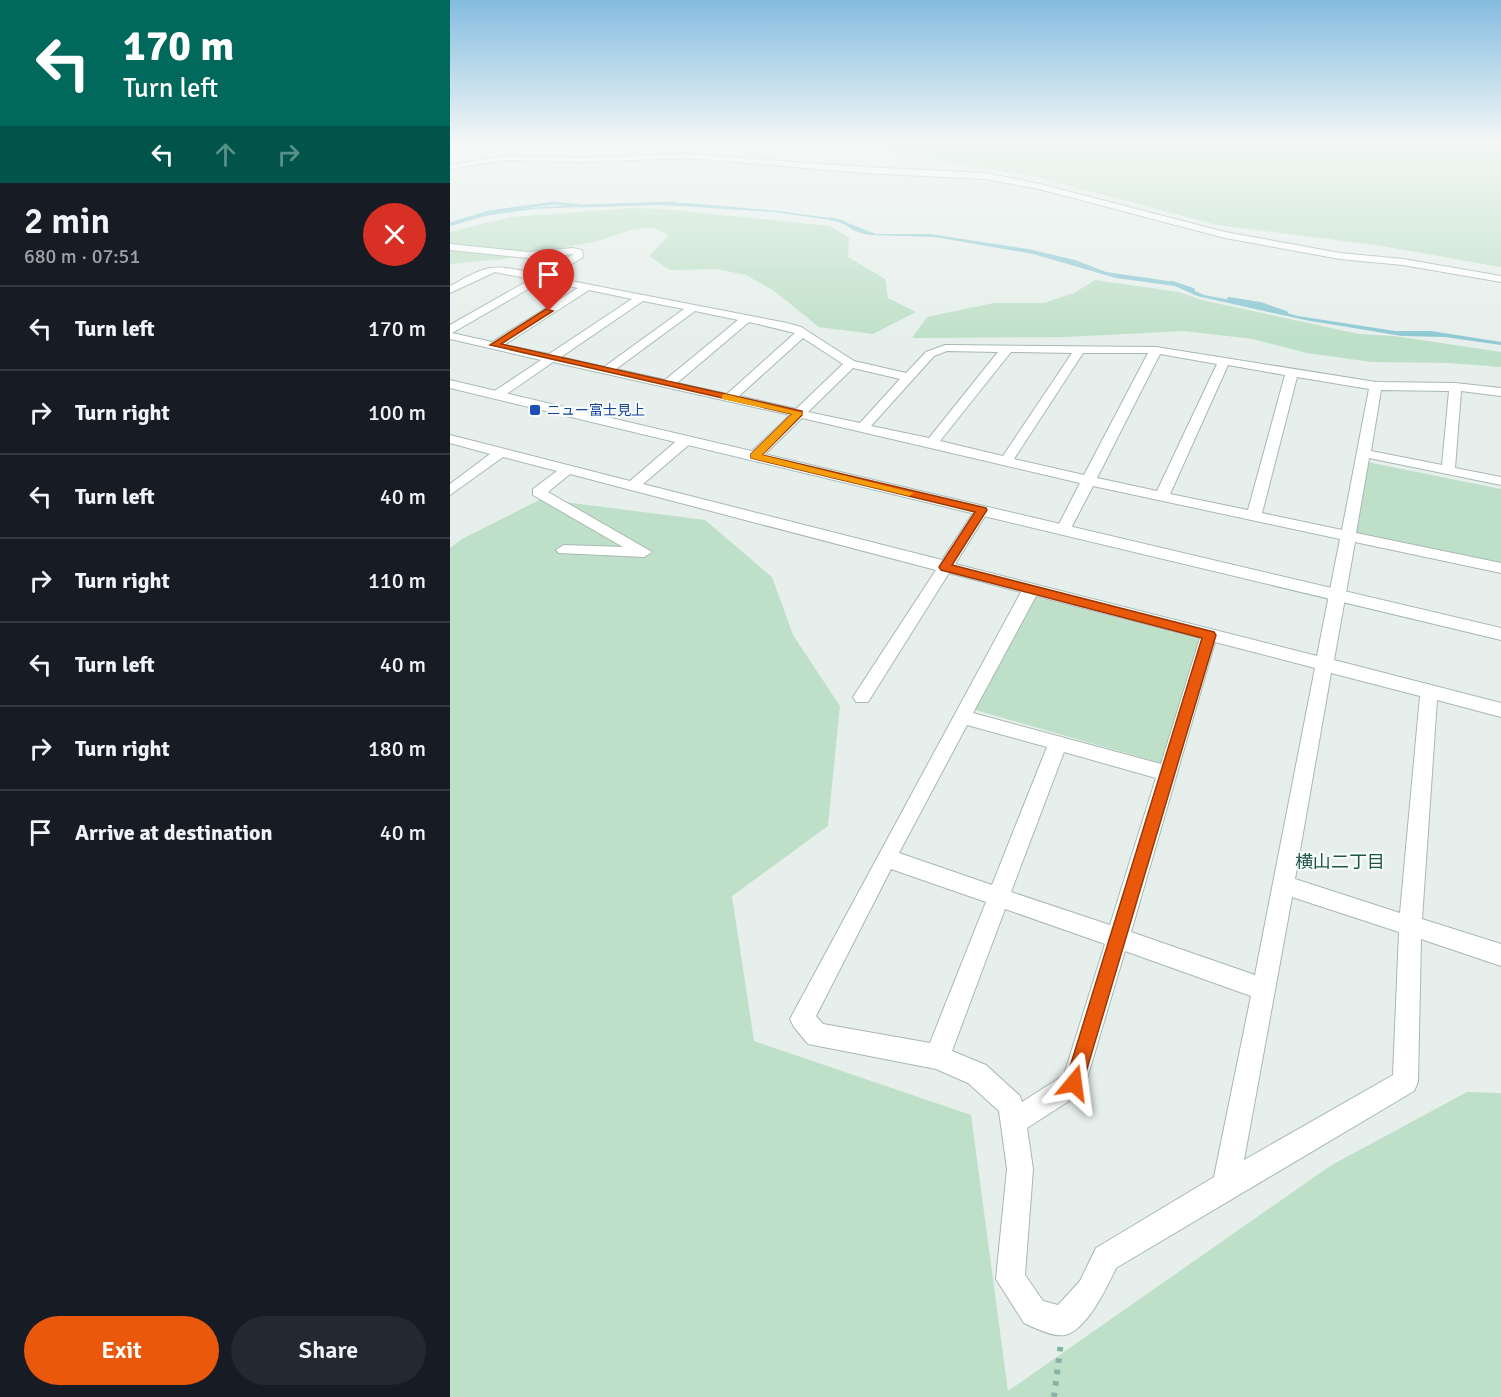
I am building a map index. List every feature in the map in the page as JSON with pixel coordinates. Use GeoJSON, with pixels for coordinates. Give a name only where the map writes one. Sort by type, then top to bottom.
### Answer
{"type":"FeatureCollection","features":[{"type":"Feature","properties":{"kind":"street"},"geometry":{"type":"LineString","coordinates":[[1126,209],[1225,235],[1340,256],[1403,262],[1501,279]]}},
{"type":"Feature","properties":{"kind":"street"},"geometry":{"type":"LineString","coordinates":[[450,248],[528,255],[579,252],[580,255],[450,330]]}},
{"type":"Feature","properties":{"kind":"street"},"geometry":{"type":"LineString","coordinates":[[450,290],[484,271],[495,269],[783,325],[802,333],[850,364],[907,377]]}},
{"type":"Feature","properties":{"kind":"street"},"geometry":{"type":"LineString","coordinates":[[494,345],[586,288]]}},
{"type":"Feature","properties":{"kind":"street"},"geometry":{"type":"LineString","coordinates":[[497,395],[640,298]]}},
{"type":"Feature","properties":{"kind":"street"},"geometry":{"type":"LineString","coordinates":[[607,370],[692,308]]}},
{"type":"Feature","properties":{"kind":"street"},"geometry":{"type":"LineString","coordinates":[[668,384],[747,318]]}},
{"type":"Feature","properties":{"kind":"street"},"geometry":{"type":"LineString","coordinates":[[730,398],[802,333]]}},
{"type":"Feature","properties":{"kind":"street"},"geometry":{"type":"LineString","coordinates":[[450,336],[863,427],[1090,481],[1501,568]]}},
{"type":"Feature","properties":{"kind":"street"},"geometry":{"type":"LineString","coordinates":[[863,427],[930,354],[945,348],[1156,350],[1377,386],[1455,387],[1501,392]]}},
{"type":"Feature","properties":{"kind":"street"},"geometry":{"type":"LineString","coordinates":[[932,443],[1007,349]]}},
{"type":"Feature","properties":{"kind":"street"},"geometry":{"type":"LineString","coordinates":[[1006,461],[1080,349]]}},
{"type":"Feature","properties":{"kind":"street"},"geometry":{"type":"LineString","coordinates":[[1063,530],[1156,350]]}},
{"type":"Feature","properties":{"kind":"street"},"geometry":{"type":"LineString","coordinates":[[1162,496],[1224,362]]}},
{"type":"Feature","properties":{"kind":"street"},"geometry":{"type":"LineString","coordinates":[[754,456],[850,364]]}},
{"type":"Feature","properties":{"kind":"street"},"geometry":{"type":"LineString","coordinates":[[1254,515],[1292,373]]}},
{"type":"Feature","properties":{"kind":"street"},"geometry":{"type":"LineString","coordinates":[[450,384],[1501,634]]}},
{"type":"Feature","properties":{"kind":"street"},"geometry":{"type":"LineString","coordinates":[[1226,1185],[1377,386]]}},
{"type":"Feature","properties":{"kind":"street"},"geometry":{"type":"LineString","coordinates":[[1448,470],[1455,387]]}},
{"type":"Feature","properties":{"kind":"street"},"geometry":{"type":"LineString","coordinates":[[450,439],[1501,710]]}},
{"type":"Feature","properties":{"kind":"street"},"geometry":{"type":"LineString","coordinates":[[633,486],[686,440]]}},
{"type":"Feature","properties":{"kind":"street"},"geometry":{"type":"LineString","coordinates":[[450,491],[501,452]]}},
{"type":"Feature","properties":{"kind":"street"},"geometry":{"type":"LineString","coordinates":[[1363,453],[1501,481]]}},
{"type":"Feature","properties":{"kind":"street"},"geometry":{"type":"LineString","coordinates":[[564,550],[644,552],[538,492],[568,469]]}},
{"type":"Feature","properties":{"kind":"street"},"geometry":{"type":"LineString","coordinates":[[862,697],[982,510]]}},
{"type":"Feature","properties":{"kind":"street"},"geometry":{"type":"LineString","coordinates":[[1031,589],[802,1019],[817,1035],[937,1057],[977,1074],[1011,1105],[1020,1169],[1010,1279],[1034,1313],[1063,1321],[1090,1291],[1106,1258],[1226,1185],[1406,1082],[1410,926],[1429,692]]}},
{"type":"Feature","properties":{"kind":"street"},"geometry":{"type":"LineString","coordinates":[[1014,1122],[1074,1083],[1209,635]]}},
{"type":"Feature","properties":{"kind":"street"},"geometry":{"type":"LineString","coordinates":[[962,717],[1167,773]]}},
{"type":"Feature","properties":{"kind":"street"},"geometry":{"type":"LineString","coordinates":[[937,1057],[1058,743]]}},
{"type":"Feature","properties":{"kind":"street"},"geometry":{"type":"LineString","coordinates":[[886,858],[1264,988]]}},
{"type":"Feature","properties":{"kind":"street"},"geometry":{"type":"LineString","coordinates":[[1283,885],[1501,955]]}},
{"type":"Feature","properties":{"kind":"path"},"geometry":{"type":"LineString","coordinates":[[1054,1397],[1063,1321]]}},
{"type":"Feature","properties":{"kind":"green space"},"geometry":{"type":"Polygon","coordinates":[[[615,209],[667,209],[830,226],[849,238],[848,257],[885,279],[888,298],[916,312],[873,334],[819,327],[773,290],[746,275],[716,269],[670,270],[649,256],[669,235],[652,227],[631,230],[598,241],[504,259],[450,264],[450,232],[510,217],[615,209]]]}},
{"type":"Feature","properties":{"kind":"green space"},"geometry":{"type":"Polygon","coordinates":[[[1158,209],[1501,209],[1501,267],[1376,245],[1217,225],[1158,209]]]}},
{"type":"Feature","properties":{"kind":"green space"},"geometry":{"type":"Polygon","coordinates":[[[1095,280],[1179,292],[1202,300],[1359,334],[1394,336],[1501,352],[1501,367],[1449,363],[1371,362],[1307,353],[1253,339],[1184,331],[1066,337],[912,338],[927,317],[994,303],[1044,303],[1074,293],[1095,280]]]}},
{"type":"Feature","properties":{"kind":"green space"},"geometry":{"type":"Polygon","coordinates":[[[1367,462],[1501,489],[1501,565],[1354,533],[1367,462]]]}},
{"type":"Feature","properties":{"kind":"green space"},"geometry":{"type":"Polygon","coordinates":[[[541,499],[705,520],[772,577],[793,635],[840,706],[828,826],[732,896],[754,1041],[971,1115],[1008,1391],[1330,1166],[1467,1092],[1501,1093],[1501,1397],[450,1397],[450,548],[462,539],[541,499]]]}},
{"type":"Feature","properties":{"kind":"green space"},"geometry":{"type":"Polygon","coordinates":[[[1034,597],[1199,639],[1161,763],[975,710],[1034,597]]]}},
{"type":"Feature","properties":{"kind":"water"},"geometry":{"type":"Polygon","coordinates":[[[532,209],[485,216],[450,226],[464,219],[486,213],[532,209]]]}},
{"type":"Feature","properties":{"kind":"water"},"geometry":{"type":"Polygon","coordinates":[[[730,209],[778,211],[837,219],[876,234],[930,234],[1028,249],[1075,260],[1106,272],[1175,282],[1204,295],[1298,316],[1395,331],[1431,331],[1501,342],[1501,345],[1445,337],[1402,336],[1305,320],[1197,296],[1175,286],[1116,278],[1033,254],[935,237],[870,235],[853,230],[847,224],[837,221],[775,212],[730,209]]]}},
{"type":"Feature","properties":{"kind":"waterway"},"geometry":{"type":"LineString","coordinates":[[450,224],[489,212],[509,209]]}},
{"type":"Feature","properties":{"kind":"waterway"},"geometry":{"type":"LineString","coordinates":[[831,219],[867,233]]}},
{"type":"Feature","properties":{"kind":"waterway"},"geometry":{"type":"LineString","coordinates":[[1172,283],[1193,290]]}},
{"type":"Feature","properties":{"kind":"waterway"},"geometry":{"type":"LineString","coordinates":[[1229,299],[1260,304],[1286,313]]}},
{"type":"Feature","properties":{"kind":"slow traffic"},"geometry":{"type":"LineString","coordinates":[[725,397],[799,413],[754,456],[909,493]]}},
{"type":"Feature","properties":{"kind":"place","name":"ニュー富士見上"},"geometry":{"type":"Point","coordinates":[535,410]}},
{"type":"Feature","properties":{"kind":"district","name":"横山二丁目"},"geometry":{"type":"Point","coordinates":[1340,862]}},
{"type":"Feature","properties":{"kind":"route"},"geometry":{"type":"LineString","coordinates":[[549,311],[494,345],[799,413],[754,456],[982,510],[945,567],[1209,635],[1074,1083]]}}]}
